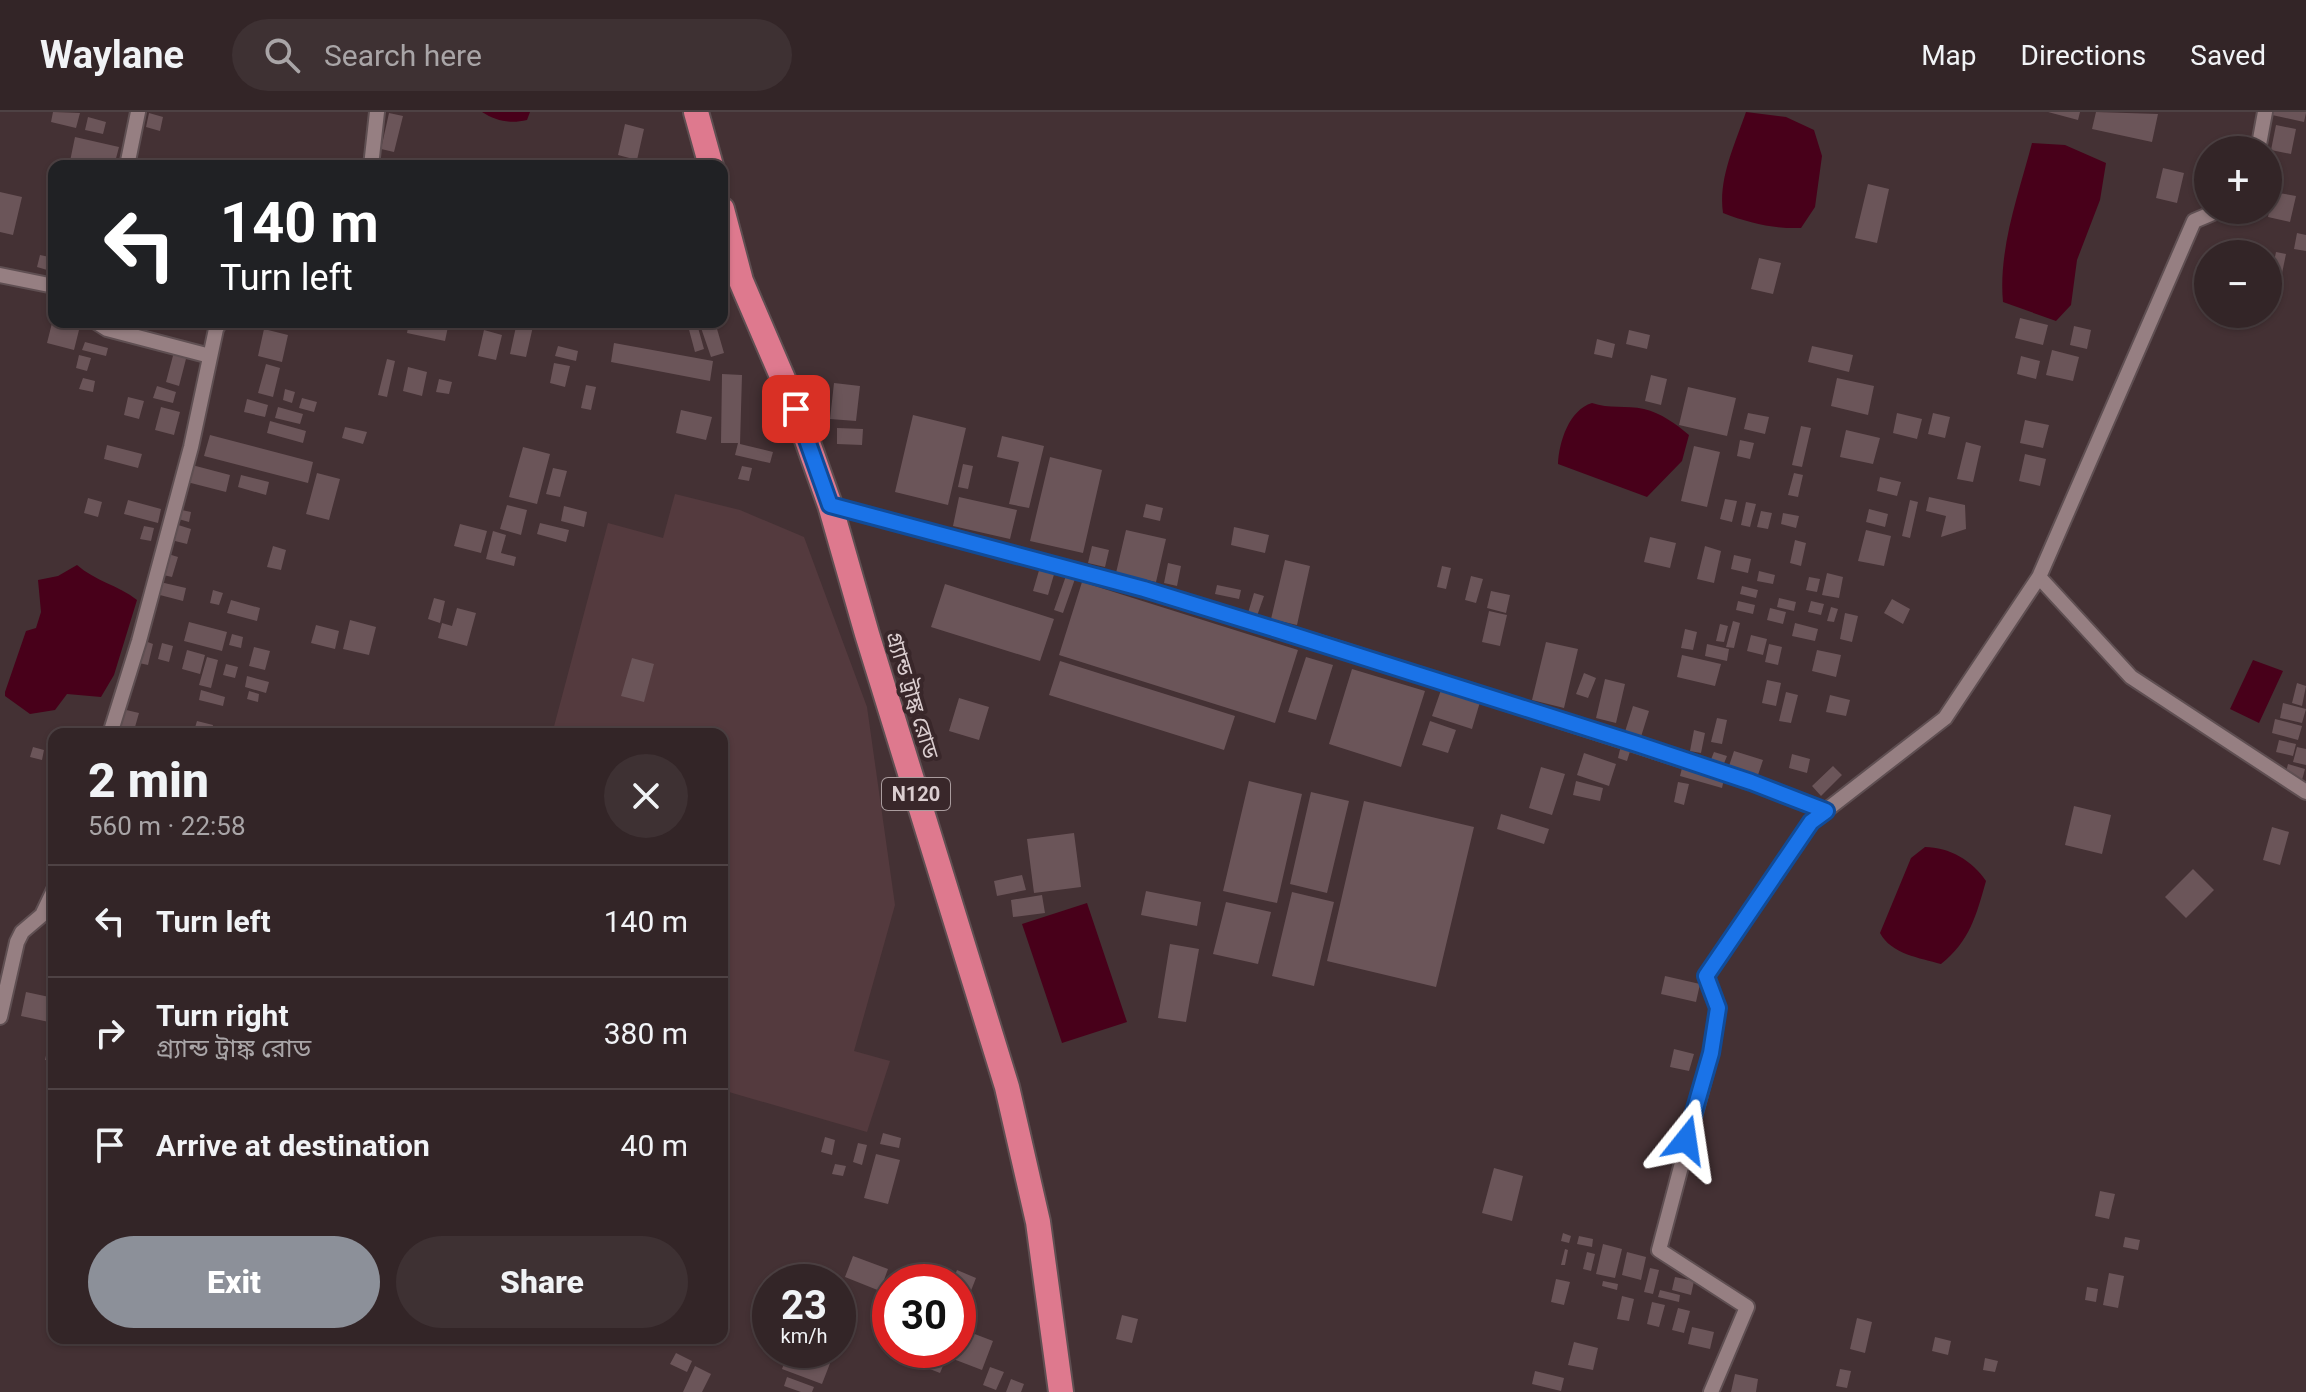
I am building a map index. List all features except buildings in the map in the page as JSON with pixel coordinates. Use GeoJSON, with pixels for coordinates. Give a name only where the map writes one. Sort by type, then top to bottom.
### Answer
{"type":"FeatureCollection","features":[{"type":"Feature","properties":{"kind":"highway"},"geometry":{"type":"LineString","coordinates":[[696,112],[709,160]]}},
{"type":"Feature","properties":{"kind":"highway","name":"গ্র্যান্ড ট্রাঙ্ক রোড"},"geometry":{"type":"LineString","coordinates":[[728,232],[741,281],[796,409],[830,505],[871,649],[1007,1087],[1038,1222],[1061,1392]]}},
{"type":"Feature","properties":{"kind":"street"},"geometry":{"type":"LineString","coordinates":[[128,160],[138,112]]}},
{"type":"Feature","properties":{"kind":"street"},"geometry":{"type":"LineString","coordinates":[[372,160],[377,112]]}},
{"type":"Feature","properties":{"kind":"street"},"geometry":{"type":"LineString","coordinates":[[2261,136],[2265,112]]}},
{"type":"Feature","properties":{"kind":"street"},"geometry":{"type":"LineString","coordinates":[[1711,1392],[1747,1307],[1659,1250],[1711,1053],[1718,1008],[1706,976],[1811,822],[1945,718],[2039,577],[2194,221]]}},
{"type":"Feature","properties":{"kind":"street"},"geometry":{"type":"LineString","coordinates":[[0,275],[48,285]]}},
{"type":"Feature","properties":{"kind":"street"},"geometry":{"type":"LineString","coordinates":[[105,328],[210,356]]}},
{"type":"Feature","properties":{"kind":"street"},"geometry":{"type":"LineString","coordinates":[[112,728],[139,641],[191,447],[217,328]]}},
{"type":"Feature","properties":{"kind":"street"},"geometry":{"type":"LineString","coordinates":[[830,505],[1144,589],[1330,646],[1723,772],[1826,811]]}},
{"type":"Feature","properties":{"kind":"street"},"geometry":{"type":"LineString","coordinates":[[2039,577],[2131,677],[2306,792]]}},
{"type":"Feature","properties":{"kind":"street"},"geometry":{"type":"LineString","coordinates":[[0,1017],[17,942],[22,932],[42,915],[48,902]]}},
{"type":"Feature","properties":{"kind":"shaded area"},"geometry":{"type":"Polygon","coordinates":[[[482,112],[530,112],[527,120],[509,122],[482,112]]]}},
{"type":"Feature","properties":{"kind":"shaded area"},"geometry":{"type":"Polygon","coordinates":[[[1746,112],[1786,117],[1814,130],[1822,156],[1815,207],[1801,228],[1761,225],[1723,213],[1725,175],[1746,112]]]}},
{"type":"Feature","properties":{"kind":"shaded area"},"geometry":{"type":"Polygon","coordinates":[[[2032,143],[2065,145],[2106,163],[2100,200],[2077,260],[2071,305],[2056,321],[2003,302],[2007,242],[2032,143]]]}},
{"type":"Feature","properties":{"kind":"shaded area"},"geometry":{"type":"Polygon","coordinates":[[[1592,403],[1650,411],[1668,419],[1689,435],[1682,461],[1647,497],[1558,464],[1560,446],[1571,420],[1577,412],[1592,403]]]}},
{"type":"Feature","properties":{"kind":"shaded area"},"geometry":{"type":"Polygon","coordinates":[[[675,494],[740,510],[804,537],[867,707],[895,905],[854,1051],[890,1061],[867,1132],[728,1092],[728,728],[554,728],[608,523],[663,538],[675,494]]]}},
{"type":"Feature","properties":{"kind":"shaded area"},"geometry":{"type":"Polygon","coordinates":[[[77,565],[137,600],[114,675],[101,697],[67,694],[55,710],[30,714],[5,696],[5,692],[26,631],[36,628],[41,612],[38,580],[58,576],[77,565]]]}},
{"type":"Feature","properties":{"kind":"shaded area"},"geometry":{"type":"Polygon","coordinates":[[[2253,660],[2283,671],[2259,723],[2230,709],[2253,660]]]}},
{"type":"Feature","properties":{"kind":"shaded area"},"geometry":{"type":"Polygon","coordinates":[[[1925,847],[1960,856],[1986,881],[1965,937],[1941,964],[1891,946],[1880,933],[1911,858],[1925,847]]]}},
{"type":"Feature","properties":{"kind":"shaded area"},"geometry":{"type":"Polygon","coordinates":[[[1087,903],[1127,1022],[1062,1043],[1022,924],[1087,903]]]}},
{"type":"Feature","properties":{"kind":"route"},"geometry":{"type":"LineString","coordinates":[[796,409],[830,505],[1144,589],[1637,744],[1826,811],[1811,822],[1706,976],[1718,1008],[1711,1053],[1686,1140]]}}]}
